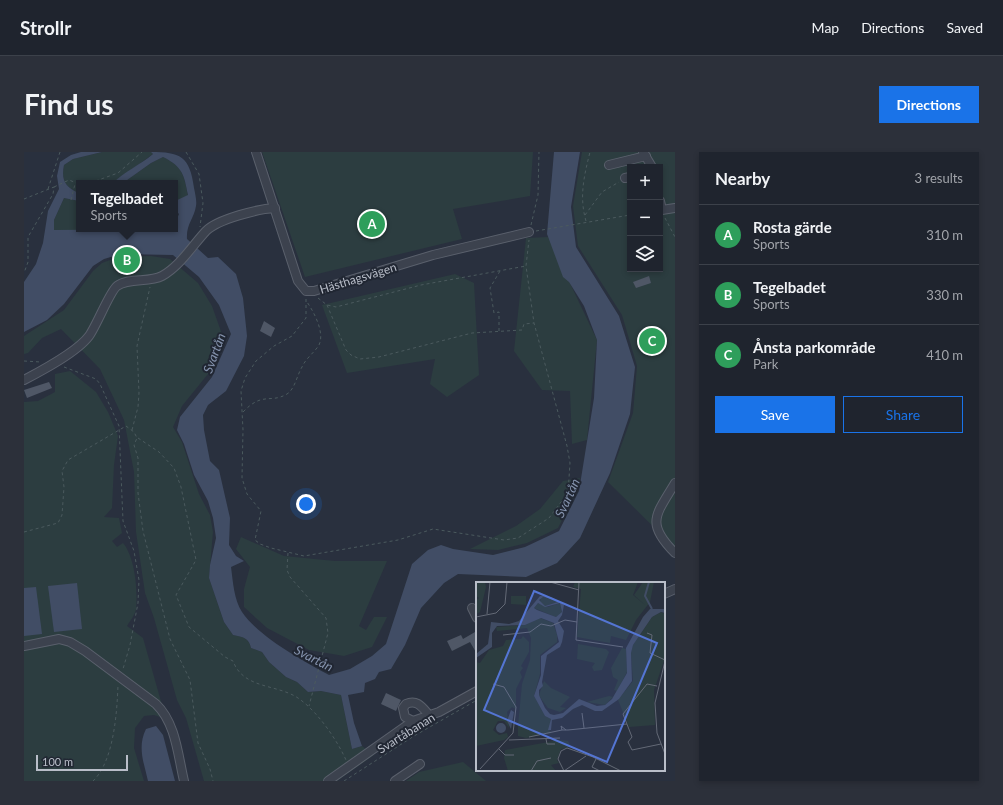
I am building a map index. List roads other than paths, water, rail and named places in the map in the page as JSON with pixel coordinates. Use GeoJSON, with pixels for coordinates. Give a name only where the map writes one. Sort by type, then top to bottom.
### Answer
{"type":"FeatureCollection","features":[{"type":"Feature","properties":{"kind":"street","name":"Hästhagsvägen"},"geometry":{"type":"LineString","coordinates":[[256,152],[298,281],[306,291],[314,291],[433,256],[529,232]]}},
{"type":"Feature","properties":{"kind":"street"},"geometry":{"type":"LineString","coordinates":[[609,165],[644,154],[650,164]]}},
{"type":"Feature","properties":{"kind":"street"},"geometry":{"type":"LineString","coordinates":[[24,380],[68,354],[88,337],[117,286],[125,283],[153,279],[165,274],[175,266],[207,230],[216,224],[275,208]]}},
{"type":"Feature","properties":{"kind":"street"},"geometry":{"type":"LineString","coordinates":[[663,210],[675,208]]}},
{"type":"Feature","properties":{"kind":"street"},"geometry":{"type":"LineString","coordinates":[[675,483],[658,513],[656,524],[659,536],[675,552]]}},
{"type":"Feature","properties":{"kind":"street"},"geometry":{"type":"LineString","coordinates":[[665,594],[675,589]]}},
{"type":"Feature","properties":{"kind":"street"},"geometry":{"type":"LineString","coordinates":[[472,608],[476,616]]}},
{"type":"Feature","properties":{"kind":"street"},"geometry":{"type":"LineString","coordinates":[[24,646],[59,639],[64,640],[85,651],[156,704],[166,715],[171,727],[184,781]]}},
{"type":"Feature","properties":{"kind":"street"},"geometry":{"type":"LineString","coordinates":[[328,781],[414,722],[476,692]]}},
{"type":"Feature","properties":{"kind":"street"},"geometry":{"type":"LineString","coordinates":[[414,722],[408,720],[402,713],[406,704],[415,702],[420,705],[429,715]]}},
{"type":"Feature","properties":{"kind":"street"},"geometry":{"type":"LineString","coordinates":[[395,781],[420,764]]}},
{"type":"Feature","properties":{"kind":"water"},"geometry":{"type":"Polygon","coordinates":[[[81,152],[102,152],[73,159],[64,165],[63,175],[65,182],[70,188],[76,191],[76,200],[64,198],[54,220],[54,230],[76,230],[76,232],[178,232],[178,200],[188,195],[182,172],[175,164],[163,157],[151,163],[127,180],[116,180],[153,154],[151,152],[176,155],[182,158],[190,169],[196,204],[195,211],[189,225],[187,239],[208,258],[218,257],[236,274],[243,298],[247,336],[244,356],[226,391],[208,405],[203,415],[204,430],[210,461],[219,470],[230,518],[229,545],[236,556],[244,561],[231,567],[233,585],[239,607],[250,621],[270,639],[282,648],[329,675],[350,669],[372,656],[386,644],[412,564],[428,550],[441,545],[453,549],[493,555],[525,547],[559,531],[579,491],[594,398],[597,340],[584,306],[569,282],[563,277],[547,234],[554,152],[580,152],[571,207],[576,247],[619,316],[635,367],[630,414],[610,473],[580,538],[557,563],[526,577],[458,574],[444,583],[421,608],[405,645],[391,669],[379,672],[375,679],[365,683],[364,692],[348,695],[354,723],[362,746],[352,749],[341,695],[321,691],[308,692],[297,682],[286,677],[269,662],[262,652],[251,648],[247,640],[243,637],[233,635],[224,622],[209,578],[210,565],[216,538],[213,518],[208,501],[194,475],[184,444],[177,430],[180,417],[212,377],[231,334],[219,305],[199,277],[173,255],[121,254],[104,259],[93,266],[64,304],[47,320],[24,332],[24,282],[36,264],[43,243],[48,211],[59,189],[57,176],[60,162],[71,155],[81,152]]]}},
{"type":"Feature","properties":{"kind":"water"},"geometry":{"type":"Polygon","coordinates":[[[77,583],[82,629],[54,632],[48,586],[77,583]]]}},
{"type":"Feature","properties":{"kind":"water"},"geometry":{"type":"Polygon","coordinates":[[[36,587],[42,634],[24,636],[24,588],[36,587]]]}},
{"type":"Feature","properties":{"kind":"water"},"geometry":{"type":"Polygon","coordinates":[[[156,726],[163,735],[175,781],[148,781],[142,755],[142,742],[146,729],[156,726]]]}},
{"type":"Feature","properties":{"kind":"place","name":"Rosta gärde"},"geometry":{"type":"Point","coordinates":[372,224]}},
{"type":"Feature","properties":{"kind":"place","name":"Tegelbadet"},"geometry":{"type":"Point","coordinates":[127,260]}},
{"type":"Feature","properties":{"kind":"place","name":"Ånsta parkområde"},"geometry":{"type":"Point","coordinates":[652,341]}},
{"type":"Feature","properties":{"kind":"water label","name":"Svartån"},"geometry":{"type":"Point","coordinates":[214,353]}},
{"type":"Feature","properties":{"kind":"water label","name":"Svartån"},"geometry":{"type":"Point","coordinates":[567,498]}},
{"type":"Feature","properties":{"kind":"water label","name":"Svartån"},"geometry":{"type":"Point","coordinates":[314,658]}}]}
